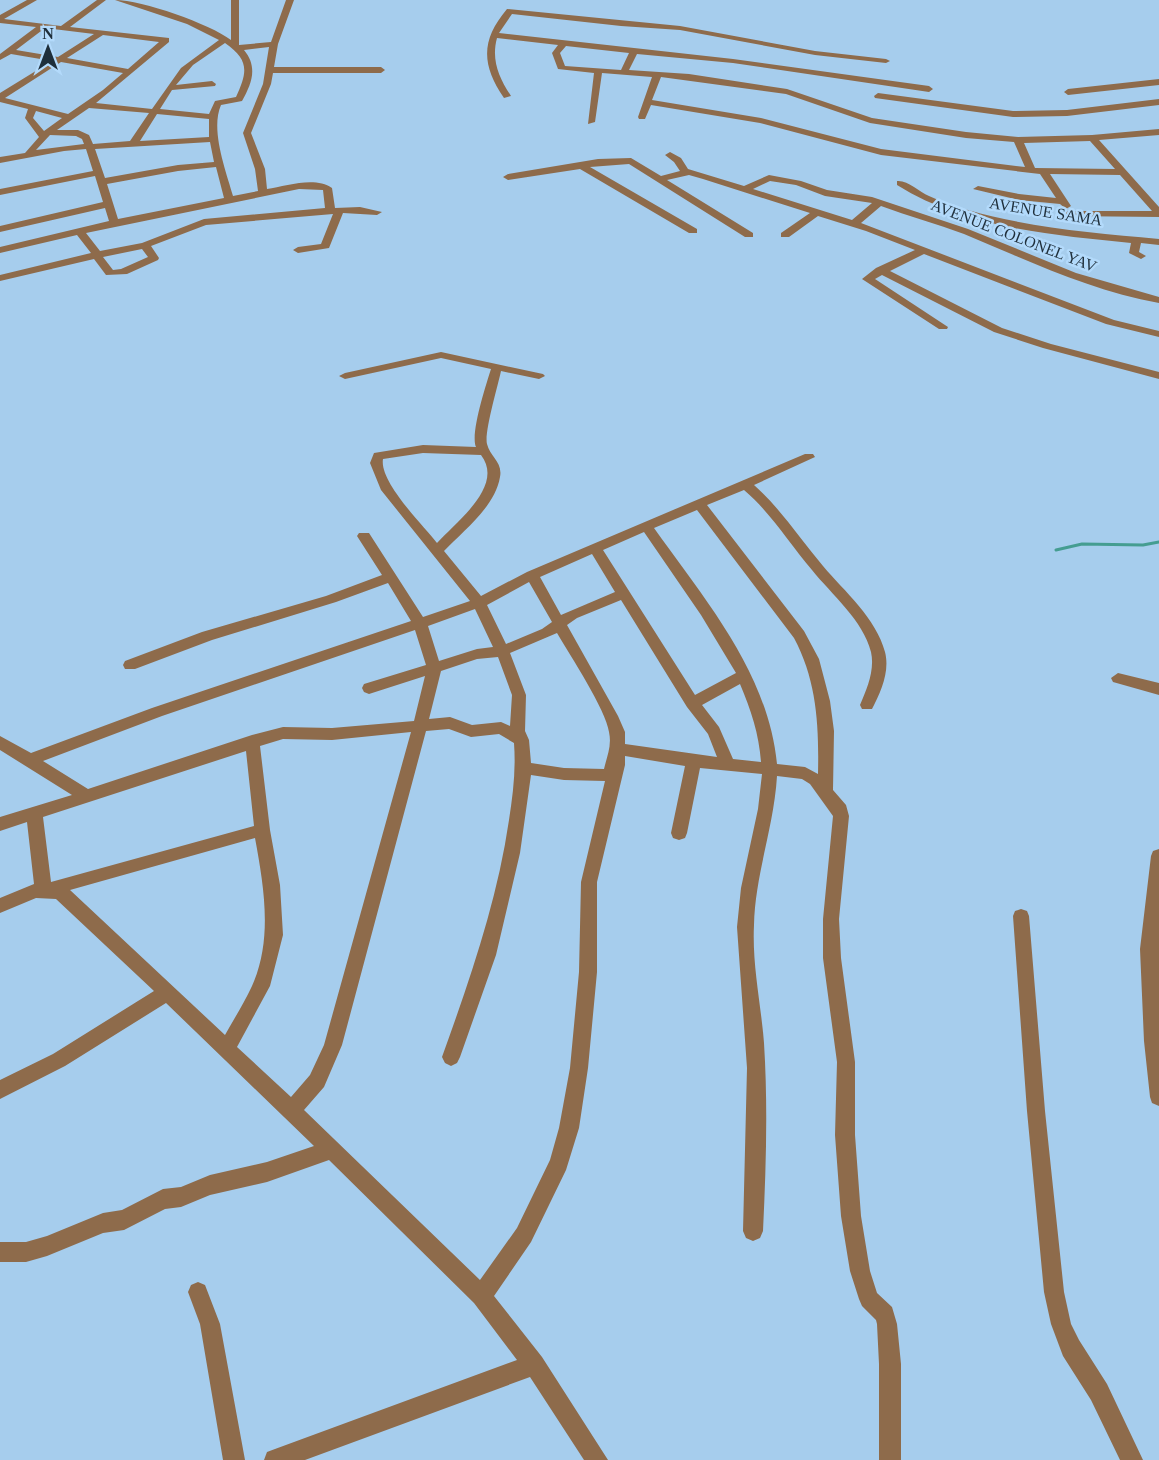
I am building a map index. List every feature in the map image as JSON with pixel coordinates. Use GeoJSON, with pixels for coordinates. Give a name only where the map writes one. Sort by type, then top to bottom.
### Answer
{"type":"FeatureCollection","features":[{"type":"Feature","properties":{"kind":"street"},"geometry":{"type":"LineString","coordinates":[[0,20],[33,0]]}},
{"type":"Feature","properties":{"kind":"street"},"geometry":{"type":"LineString","coordinates":[[63,28],[102,0]]}},
{"type":"Feature","properties":{"kind":"street"},"geometry":{"type":"LineString","coordinates":[[119,0],[167,14],[226,39],[237,46],[249,62],[245,87],[237,101],[215,104],[212,117],[229,199]]}},
{"type":"Feature","properties":{"kind":"street"},"geometry":{"type":"LineString","coordinates":[[235,0],[237,46]]}},
{"type":"Feature","properties":{"kind":"street"},"geometry":{"type":"LineString","coordinates":[[263,192],[260,169],[247,133],[267,84],[273,44],[290,0]]}},
{"type":"Feature","properties":{"kind":"street"},"geometry":{"type":"LineString","coordinates":[[507,96],[493,75],[490,41],[509,12],[514,10],[621,24],[680,28],[815,53],[886,61]]}},
{"type":"Feature","properties":{"kind":"street"},"geometry":{"type":"LineString","coordinates":[[0,20],[166,40],[89,105],[46,134],[29,153]]}},
{"type":"Feature","properties":{"kind":"street"},"geometry":{"type":"LineString","coordinates":[[0,58],[43,26]]}},
{"type":"Feature","properties":{"kind":"street"},"geometry":{"type":"LineString","coordinates":[[0,98],[103,32]]}},
{"type":"Feature","properties":{"kind":"street"},"geometry":{"type":"LineString","coordinates":[[493,35],[733,61],[929,89]]}},
{"type":"Feature","properties":{"kind":"street"},"geometry":{"type":"LineString","coordinates":[[132,145],[174,80],[195,59],[226,39]]}},
{"type":"Feature","properties":{"kind":"street"},"geometry":{"type":"LineString","coordinates":[[564,43],[556,53],[561,67],[688,77],[795,94],[870,120],[929,122],[1018,140],[1092,138],[1159,132]]}},
{"type":"Feature","properties":{"kind":"street"},"geometry":{"type":"LineString","coordinates":[[237,46],[273,44]]}},
{"type":"Feature","properties":{"kind":"street"},"geometry":{"type":"LineString","coordinates":[[10,51],[128,71]]}},
{"type":"Feature","properties":{"kind":"street"},"geometry":{"type":"LineString","coordinates":[[623,73],[634,51]]}},
{"type":"Feature","properties":{"kind":"street"},"geometry":{"type":"LineString","coordinates":[[733,61],[744,70],[741,85]]}},
{"type":"Feature","properties":{"kind":"street"},"geometry":{"type":"LineString","coordinates":[[270,70],[381,70]]}},
{"type":"Feature","properties":{"kind":"street"},"geometry":{"type":"LineString","coordinates":[[591,122],[598,71]]}},
{"type":"Feature","properties":{"kind":"street"},"geometry":{"type":"LineString","coordinates":[[642,117],[657,76]]}},
{"type":"Feature","properties":{"kind":"street"},"geometry":{"type":"LineString","coordinates":[[1068,92],[1159,82]]}},
{"type":"Feature","properties":{"kind":"street"},"geometry":{"type":"LineString","coordinates":[[170,88],[212,84]]}},
{"type":"Feature","properties":{"kind":"street"},"geometry":{"type":"LineString","coordinates":[[878,96],[985,111],[1038,114],[1159,102]]}},
{"type":"Feature","properties":{"kind":"street"},"geometry":{"type":"LineString","coordinates":[[0,98],[69,117]]}},
{"type":"Feature","properties":{"kind":"street"},"geometry":{"type":"LineString","coordinates":[[647,102],[752,119],[824,140],[881,152],[1031,171],[1122,172]]}},
{"type":"Feature","properties":{"kind":"street"},"geometry":{"type":"LineString","coordinates":[[929,122],[934,104]]}},
{"type":"Feature","properties":{"kind":"street"},"geometry":{"type":"LineString","coordinates":[[89,105],[212,117]]}},
{"type":"Feature","properties":{"kind":"street"},"geometry":{"type":"LineString","coordinates":[[33,107],[29,118],[46,134],[83,135],[90,146],[115,223]]}},
{"type":"Feature","properties":{"kind":"street"},"geometry":{"type":"LineString","coordinates":[[1092,138],[1159,213]]}},
{"type":"Feature","properties":{"kind":"street"},"geometry":{"type":"LineString","coordinates":[[0,160],[29,153],[90,146],[215,139]]}},
{"type":"Feature","properties":{"kind":"street"},"geometry":{"type":"LineString","coordinates":[[1018,140],[1031,171]]}},
{"type":"Feature","properties":{"kind":"street"},"geometry":{"type":"LineString","coordinates":[[670,155],[678,160],[686,173]]}},
{"type":"Feature","properties":{"kind":"street"},"geometry":{"type":"LineString","coordinates":[[508,177],[598,162],[627,160],[662,178],[749,235]]}},
{"type":"Feature","properties":{"kind":"street"},"geometry":{"type":"LineString","coordinates":[[0,192],[99,177],[220,164]]}},
{"type":"Feature","properties":{"kind":"street"},"geometry":{"type":"LineString","coordinates":[[582,166],[693,231]]}},
{"type":"Feature","properties":{"kind":"street"},"geometry":{"type":"LineString","coordinates":[[1043,171],[1056,188],[1077,233]]}},
{"type":"Feature","properties":{"kind":"street"},"geometry":{"type":"LineString","coordinates":[[662,178],[686,173],[745,189],[854,224],[1110,322],[1159,334]]}},
{"type":"Feature","properties":{"kind":"street","name":"AVENUE COLONEL YAV"},"geometry":{"type":"LineString","coordinates":[[745,189],[769,178],[798,183],[825,193],[880,202],[964,231],[1072,275],[1142,297],[1159,300]]}},
{"type":"Feature","properties":{"kind":"street","name":"AVENUE SAMA"},"geometry":{"type":"LineString","coordinates":[[900,183],[927,199],[988,219],[1077,233],[1159,242]]}},
{"type":"Feature","properties":{"kind":"street"},"geometry":{"type":"LineString","coordinates":[[0,250],[263,192],[300,186],[324,187],[328,190],[334,211],[325,246],[298,250]]}},
{"type":"Feature","properties":{"kind":"street"},"geometry":{"type":"LineString","coordinates":[[978,189],[1019,197],[1063,201]]}},
{"type":"Feature","properties":{"kind":"street"},"geometry":{"type":"LineString","coordinates":[[854,224],[880,202]]}},
{"type":"Feature","properties":{"kind":"street"},"geometry":{"type":"LineString","coordinates":[[0,229],[109,204]]}},
{"type":"Feature","properties":{"kind":"street"},"geometry":{"type":"LineString","coordinates":[[0,278],[145,244],[204,222],[334,211],[368,210],[377,213]]}},
{"type":"Feature","properties":{"kind":"street"},"geometry":{"type":"LineString","coordinates":[[785,235],[816,213]]}},
{"type":"Feature","properties":{"kind":"street"},"geometry":{"type":"LineString","coordinates":[[1069,214],[1159,213]]}},
{"type":"Feature","properties":{"kind":"street"},"geometry":{"type":"LineString","coordinates":[[964,231],[1016,224]]}},
{"type":"Feature","properties":{"kind":"street"},"geometry":{"type":"LineString","coordinates":[[80,232],[110,273],[117,274],[154,258],[145,244]]}},
{"type":"Feature","properties":{"kind":"street"},"geometry":{"type":"LineString","coordinates":[[1136,240],[1135,254],[1141,256]]}},
{"type":"Feature","properties":{"kind":"street"},"geometry":{"type":"LineString","coordinates":[[923,250],[880,270],[867,280],[943,327]]}},
{"type":"Feature","properties":{"kind":"street"},"geometry":{"type":"LineString","coordinates":[[880,270],[998,330],[1047,346],[1159,376]]}},
{"type":"Feature","properties":{"kind":"street"},"geometry":{"type":"LineString","coordinates":[[345,376],[438,356],[498,366],[539,376]]}},
{"type":"Feature","properties":{"kind":"street"},"geometry":{"type":"LineString","coordinates":[[437,551],[492,487],[495,468],[492,459],[480,443],[483,419],[498,366]]}},
{"type":"Feature","properties":{"kind":"street"},"geometry":{"type":"LineString","coordinates":[[451,1057],[487,955],[512,853],[524,768],[521,740],[517,731],[519,695],[502,651],[479,603],[385,487],[376,463],[378,456],[423,449],[485,451]]}},
{"type":"Feature","properties":{"kind":"street"},"geometry":{"type":"LineString","coordinates":[[30,760],[157,712],[479,603],[532,575],[809,457]]}},
{"type":"Feature","properties":{"kind":"street"},"geometry":{"type":"LineString","coordinates":[[746,485],[777,514],[872,638],[877,648],[879,670],[867,705]]}},
{"type":"Feature","properties":{"kind":"street"},"geometry":{"type":"LineString","coordinates":[[700,505],[799,635],[812,659],[823,701],[826,731],[825,792]]}},
{"type":"Feature","properties":{"kind":"street"},"geometry":{"type":"LineString","coordinates":[[647,527],[745,675],[762,726],[770,769],[745,928],[755,1046],[757,1142],[753,1231]]}},
{"type":"Feature","properties":{"kind":"street"},"geometry":{"type":"LineString","coordinates":[[291,1111],[317,1082],[333,1045],[434,668],[420,623],[364,536]]}},
{"type":"Feature","properties":{"kind":"street"},"geometry":{"type":"LineString","coordinates":[[595,548],[692,703],[714,731],[728,766]]}},
{"type":"Feature","properties":{"kind":"street"},"geometry":{"type":"LineString","coordinates":[[481,1296],[524,1236],[560,1163],[569,1128],[579,1068],[588,972],[589,882],[614,781],[618,749],[616,732],[610,716],[532,575]]}},
{"type":"Feature","properties":{"kind":"street"},"geometry":{"type":"LineString","coordinates":[[130,665],[207,636],[331,599],[391,577]]}},
{"type":"Feature","properties":{"kind":"street"},"geometry":{"type":"LineString","coordinates":[[369,688],[477,654],[502,651],[547,633],[572,614],[625,593]]}},
{"type":"Feature","properties":{"kind":"street"},"geometry":{"type":"LineString","coordinates":[[692,703],[745,675]]}},
{"type":"Feature","properties":{"kind":"street"},"geometry":{"type":"LineString","coordinates":[[1118,678],[1159,689]]}},
{"type":"Feature","properties":{"kind":"street"},"geometry":{"type":"LineString","coordinates":[[0,824],[252,741],[283,733],[332,734],[450,723],[471,731],[501,728],[521,740]]}},
{"type":"Feature","properties":{"kind":"street"},"geometry":{"type":"LineString","coordinates":[[226,1050],[261,986],[274,935],[272,885],[262,830],[252,741]]}},
{"type":"Feature","properties":{"kind":"street"},"geometry":{"type":"LineString","coordinates":[[0,742],[85,795]]}},
{"type":"Feature","properties":{"kind":"street"},"geometry":{"type":"LineString","coordinates":[[618,749],[728,766],[805,773],[816,780],[840,810],[831,919],[832,958],[846,1062],[845,1135],[851,1216],[863,1285],[869,1299],[886,1318],[890,1364],[890,1460]]}},
{"type":"Feature","properties":{"kind":"street"},"geometry":{"type":"LineString","coordinates":[[524,768],[564,774],[610,775],[618,749]]}},
{"type":"Feature","properties":{"kind":"street"},"geometry":{"type":"LineString","coordinates":[[680,833],[694,761]]}},
{"type":"Feature","properties":{"kind":"street"},"geometry":{"type":"LineString","coordinates":[[34,812],[48,888]]}},
{"type":"Feature","properties":{"kind":"street"},"geometry":{"type":"LineString","coordinates":[[0,906],[48,888],[262,830]]}},
{"type":"Feature","properties":{"kind":"street"},"geometry":{"type":"LineString","coordinates":[[1159,856],[1149,949],[1153,1041],[1159,1097]]}},
{"type":"Feature","properties":{"kind":"street"},"geometry":{"type":"LineString","coordinates":[[48,888],[72,901],[421,1235],[481,1296],[534,1365],[597,1460]]}},
{"type":"Feature","properties":{"kind":"street"},"geometry":{"type":"LineString","coordinates":[[1021,916],[1035,1111],[1054,1292],[1061,1324],[1071,1348],[1099,1392],[1132,1460]]}},
{"type":"Feature","properties":{"kind":"street"},"geometry":{"type":"LineString","coordinates":[[0,1090],[59,1060],[166,993]]}},
{"type":"Feature","properties":{"kind":"street"},"geometry":{"type":"LineString","coordinates":[[0,1252],[26,1252],[47,1246],[103,1223],[124,1220],[163,1199],[181,1197],[210,1185],[267,1172],[331,1150]]}},
{"type":"Feature","properties":{"kind":"street"},"geometry":{"type":"LineString","coordinates":[[198,1292],[210,1324],[234,1460]]}},
{"type":"Feature","properties":{"kind":"street"},"geometry":{"type":"LineString","coordinates":[[275,1460],[534,1365]]}},
{"type":"Feature","properties":{"kind":"waterway"},"geometry":{"type":"LineString","coordinates":[[1056,550],[1082,544],[1143,545],[1159,542]]}}]}
